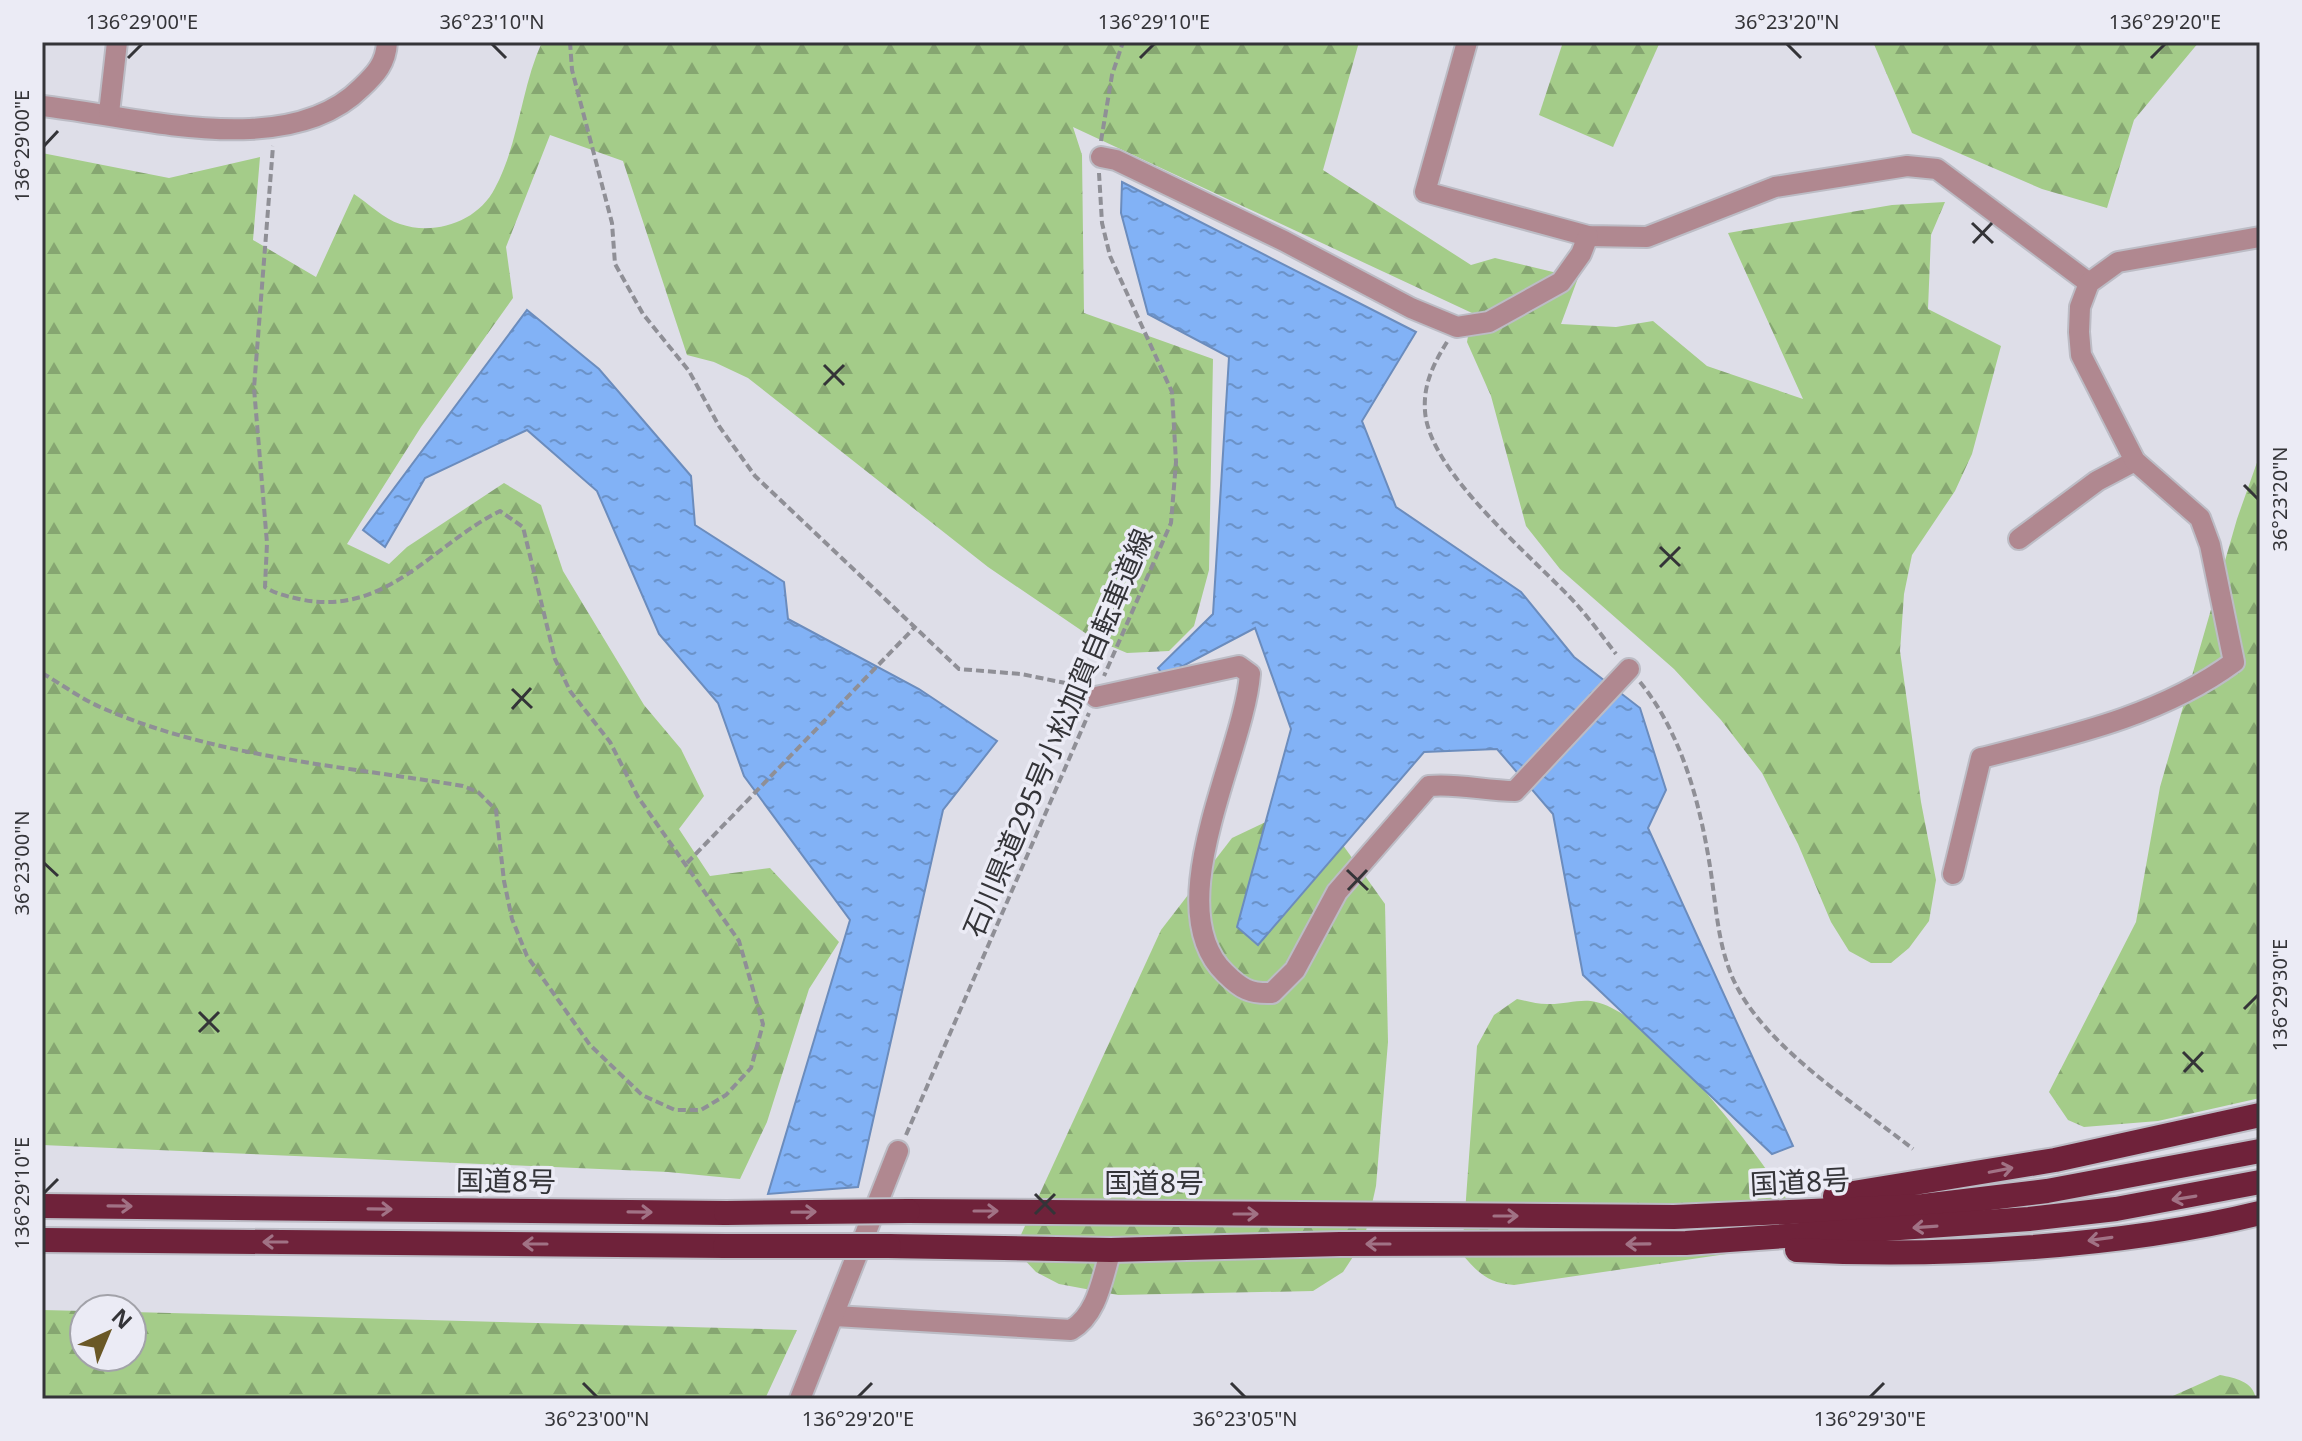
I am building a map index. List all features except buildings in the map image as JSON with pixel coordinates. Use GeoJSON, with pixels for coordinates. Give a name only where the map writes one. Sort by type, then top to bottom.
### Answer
{"type":"FeatureCollection","features":[{"type":"Feature","properties":{"kind":"highway"},"geometry":{"type":"LineString","coordinates":[[1674,1217],[1935,1182],[2260,1115]]}},
{"type":"Feature","properties":{"kind":"highway","name":"国道8号"},"geometry":{"type":"LineString","coordinates":[[42,1206],[1674,1217],[1923,1206],[2047,1191],[2260,1151]]}},
{"type":"Feature","properties":{"kind":"highway","name":"国道8号"},"geometry":{"type":"LineString","coordinates":[[42,1240],[1111,1250],[1340,1244],[1686,1243],[2029,1219],[2131,1207],[2260,1182]]}},
{"type":"Feature","properties":{"kind":"highway"},"geometry":{"type":"LineString","coordinates":[[1686,1243],[1809,1250],[1966,1250],[2071,1243],[2260,1213]]}},
{"type":"Feature","properties":{"kind":"street"},"geometry":{"type":"LineString","coordinates":[[109,113],[117,42]]}},
{"type":"Feature","properties":{"kind":"street"},"geometry":{"type":"LineString","coordinates":[[42,106],[230,132],[275,129],[310,118],[353,97],[379,70],[387,42]]}},
{"type":"Feature","properties":{"kind":"street"},"geometry":{"type":"LineString","coordinates":[[1467,42],[1425,192],[1588,236],[1647,237],[1775,187],[1907,166],[1937,169],[2089,283]]}},
{"type":"Feature","properties":{"kind":"street"},"geometry":{"type":"LineString","coordinates":[[1101,157],[1116,160],[1284,241],[1411,308],[1457,327],[1489,322],[1561,282],[1581,254],[1588,236]]}},
{"type":"Feature","properties":{"kind":"street"},"geometry":{"type":"LineString","coordinates":[[1953,874],[1981,758],[2107,726],[2213,678],[2234,662],[2210,545],[2200,518],[2135,461],[2081,355],[2080,307],[2089,283],[2118,262],[2260,237]]}},
{"type":"Feature","properties":{"kind":"street"},"geometry":{"type":"LineString","coordinates":[[2019,539],[2097,481],[2135,461]]}},
{"type":"Feature","properties":{"kind":"street"},"geometry":{"type":"LineString","coordinates":[[1097,694],[1239,666],[1250,674],[1204,851],[1200,924],[1216,965],[1241,989],[1254,994],[1272,993],[1295,970],[1337,892],[1429,786],[1451,784],[1488,791],[1515,791],[1624,674]]}},
{"type":"Feature","properties":{"kind":"street"},"geometry":{"type":"LineString","coordinates":[[800,1399],[898,1151]]}},
{"type":"Feature","properties":{"kind":"street"},"geometry":{"type":"LineString","coordinates":[[835,1316],[1071,1330],[1083,1323],[1090,1313],[1111,1250]]}},
{"type":"Feature","properties":{"kind":"path"},"geometry":{"type":"LineString","coordinates":[[570,42],[572,70],[612,223],[615,264],[643,314],[689,371],[719,426],[755,476],[959,669],[1021,674],[1097,694]]}},
{"type":"Feature","properties":{"kind":"path","name":"石川県道295号小松加賀自転車道線"},"geometry":{"type":"LineString","coordinates":[[898,1151],[1171,523],[1176,462],[1172,392],[1110,256],[1102,223],[1101,157],[1112,75],[1123,42]]}},
{"type":"Feature","properties":{"kind":"path"},"geometry":{"type":"LineString","coordinates":[[42,673],[97,706],[154,728],[232,748],[463,786],[478,792],[496,810],[512,919],[527,956],[590,1045],[642,1095],[675,1110],[701,1110],[726,1095],[751,1068],[763,1024],[739,941],[638,797],[610,742],[570,691],[555,659],[523,527],[500,511],[476,523],[400,580],[372,596],[316,603],[276,594],[265,587],[267,543],[254,388],[275,129]]}},
{"type":"Feature","properties":{"kind":"path"},"geometry":{"type":"LineString","coordinates":[[1457,327],[1430,370],[1424,411],[1436,448],[1467,492],[1578,606],[1624,674],[1653,699],[1680,751],[1704,832],[1721,943],[1739,990],[1772,1037],[1913,1149]]}},
{"type":"Feature","properties":{"kind":"path"},"geometry":{"type":"LineString","coordinates":[[687,863],[915,627]]}},
{"type":"Feature","properties":{"kind":"green space"},"geometry":{"type":"Polygon","coordinates":[[[542,42],[1359,42],[1323,170],[1471,265],[1495,258],[1578,278],[1561,324],[1616,327],[1653,321],[1707,366],[1803,399],[1728,233],[1892,205],[1945,202],[1931,235],[1928,309],[2001,346],[1972,454],[1955,491],[1912,555],[1904,594],[1900,651],[1921,802],[1936,880],[1929,921],[1909,948],[1891,963],[1871,963],[1849,951],[1831,922],[1798,844],[1762,773],[1721,720],[1674,669],[1560,569],[1526,526],[1491,396],[1467,342],[1472,313],[1073,127],[1082,155],[1084,313],[1213,359],[1209,570],[1194,626],[1169,651],[1127,653],[1094,639],[988,567],[748,378],[714,362],[687,355],[623,161],[550,135],[506,247],[513,298],[421,427],[347,544],[389,564],[407,547],[504,483],[541,505],[563,571],[644,705],[681,749],[704,796],[679,829],[710,876],[770,868],[839,942],[809,989],[767,1122],[740,1179],[668,1172],[42,1145],[42,153],[169,178],[260,157],[253,240],[316,277],[354,194],[394,222],[413,227],[441,227],[478,210],[495,188],[510,153],[529,78],[542,42]]]}},
{"type":"Feature","properties":{"kind":"green space"},"geometry":{"type":"Polygon","coordinates":[[[1563,42],[1660,42],[1613,147],[1539,115],[1563,42]]]}},
{"type":"Feature","properties":{"kind":"green space"},"geometry":{"type":"Polygon","coordinates":[[[1873,42],[2199,42],[2134,120],[2107,208],[2042,189],[1912,133],[1873,42]]]}},
{"type":"Feature","properties":{"kind":"green space"},"geometry":{"type":"Polygon","coordinates":[[[2260,454],[2260,1098],[2158,1121],[2084,1127],[2068,1120],[2049,1092],[2136,922],[2160,787],[2237,519],[2260,454]]]}},
{"type":"Feature","properties":{"kind":"green space"},"geometry":{"type":"Polygon","coordinates":[[[1272,819],[1330,827],[1385,904],[1388,1042],[1376,1186],[1364,1240],[1343,1272],[1313,1291],[1118,1295],[1059,1284],[1036,1272],[1021,1256],[1019,1239],[1161,930],[1232,838],[1272,819]]]}},
{"type":"Feature","properties":{"kind":"green space"},"geometry":{"type":"Polygon","coordinates":[[[1517,999],[1543,1004],[1596,1002],[1620,1013],[1648,1033],[1677,1061],[1735,1128],[1796,1215],[1754,1250],[1514,1285],[1497,1282],[1479,1272],[1462,1254],[1477,1046],[1494,1015],[1517,999]]]}},
{"type":"Feature","properties":{"kind":"green space"},"geometry":{"type":"Polygon","coordinates":[[[42,1310],[68,1311],[68,1373],[148,1373],[148,1312],[797,1330],[765,1399],[42,1399],[42,1310]]]}},
{"type":"Feature","properties":{"kind":"green space"},"geometry":{"type":"Polygon","coordinates":[[[2220,1375],[2247,1384],[2256,1399],[2166,1399],[2220,1375]]]}},
{"type":"Feature","properties":{"kind":"water"},"geometry":{"type":"Polygon","coordinates":[[[1122,182],[1416,332],[1362,421],[1396,507],[1521,592],[1574,657],[1640,708],[1666,790],[1648,828],[1793,1146],[1772,1154],[1583,975],[1553,814],[1497,749],[1424,752],[1258,945],[1237,927],[1291,729],[1255,628],[1164,676],[1158,668],[1213,614],[1229,357],[1148,314],[1121,213],[1122,182]]]}},
{"type":"Feature","properties":{"kind":"water"},"geometry":{"type":"Polygon","coordinates":[[[527,310],[599,369],[691,476],[695,525],[784,582],[788,619],[919,689],[997,741],[943,810],[858,1187],[768,1194],[850,920],[744,776],[718,703],[659,634],[597,491],[527,430],[425,478],[385,547],[363,530],[527,310]]]}}]}
